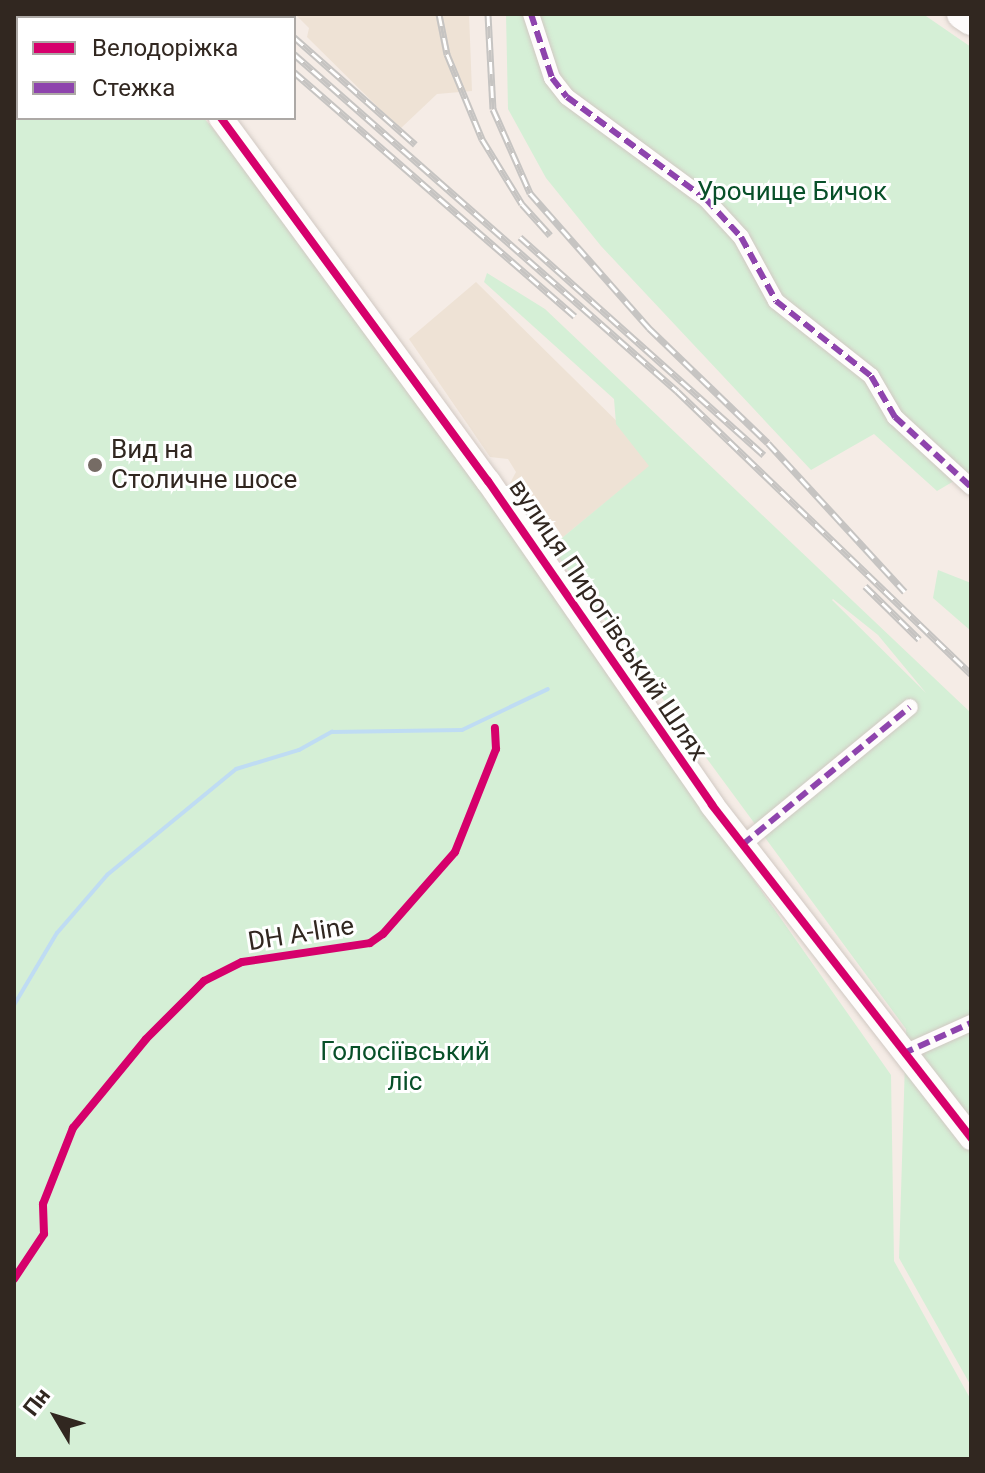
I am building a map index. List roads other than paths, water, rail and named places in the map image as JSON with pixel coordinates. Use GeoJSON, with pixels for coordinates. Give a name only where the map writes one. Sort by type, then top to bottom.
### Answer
{"type":"FeatureCollection","features":[{"type":"Feature","properties":{"kind":"highway"},"geometry":{"type":"LineString","coordinates":[[962,14],[971,20]]}},
{"type":"Feature","properties":{"kind":"street"},"geometry":{"type":"LineString","coordinates":[[531,14],[552,78],[567,97],[706,199],[741,237],[776,301],[871,376],[895,417],[971,487]]}},
{"type":"Feature","properties":{"kind":"street","name":"вулиця Пирогівський Шлях"},"geometry":{"type":"LineString","coordinates":[[222,120],[479,468],[742,845],[902,1054],[971,1138]]}},
{"type":"Feature","properties":{"kind":"street"},"geometry":{"type":"LineString","coordinates":[[742,845],[910,707]]}},
{"type":"Feature","properties":{"kind":"street"},"geometry":{"type":"LineString","coordinates":[[902,1054],[971,1023]]}},
{"type":"Feature","properties":{"kind":"waterway"},"geometry":{"type":"LineString","coordinates":[[14,1005],[57,933],[107,875],[236,769],[299,750],[332,732],[462,730],[548,689]]}},
{"type":"Feature","properties":{"kind":"railway"},"geometry":{"type":"LineString","coordinates":[[439,14],[447,54],[482,139],[522,204],[550,235]]}},
{"type":"Feature","properties":{"kind":"railway"},"geometry":{"type":"LineString","coordinates":[[488,14],[493,109],[530,193],[649,328],[768,443],[905,592]]}},
{"type":"Feature","properties":{"kind":"railway"},"geometry":{"type":"LineString","coordinates":[[296,39],[415,144]]}},
{"type":"Feature","properties":{"kind":"railway"},"geometry":{"type":"LineString","coordinates":[[296,56],[677,391],[971,674]]}},
{"type":"Feature","properties":{"kind":"railway"},"geometry":{"type":"LineString","coordinates":[[296,74],[575,316]]}},
{"type":"Feature","properties":{"kind":"railway"},"geometry":{"type":"LineString","coordinates":[[520,237],[764,455]]}},
{"type":"Feature","properties":{"kind":"railway"},"geometry":{"type":"LineString","coordinates":[[865,586],[919,639]]}},
{"type":"Feature","properties":{"kind":"place","name":"Вид на Столичне шосе"},"geometry":{"type":"Point","coordinates":[95,465]}},
{"type":"Feature","properties":{"kind":"park label","name":"Урочище Бичок"},"geometry":{"type":"Point","coordinates":[792,192]}},
{"type":"Feature","properties":{"kind":"park label","name":"Голосіївський ліс"},"geometry":{"type":"Point","coordinates":[405,1067]}}]}
